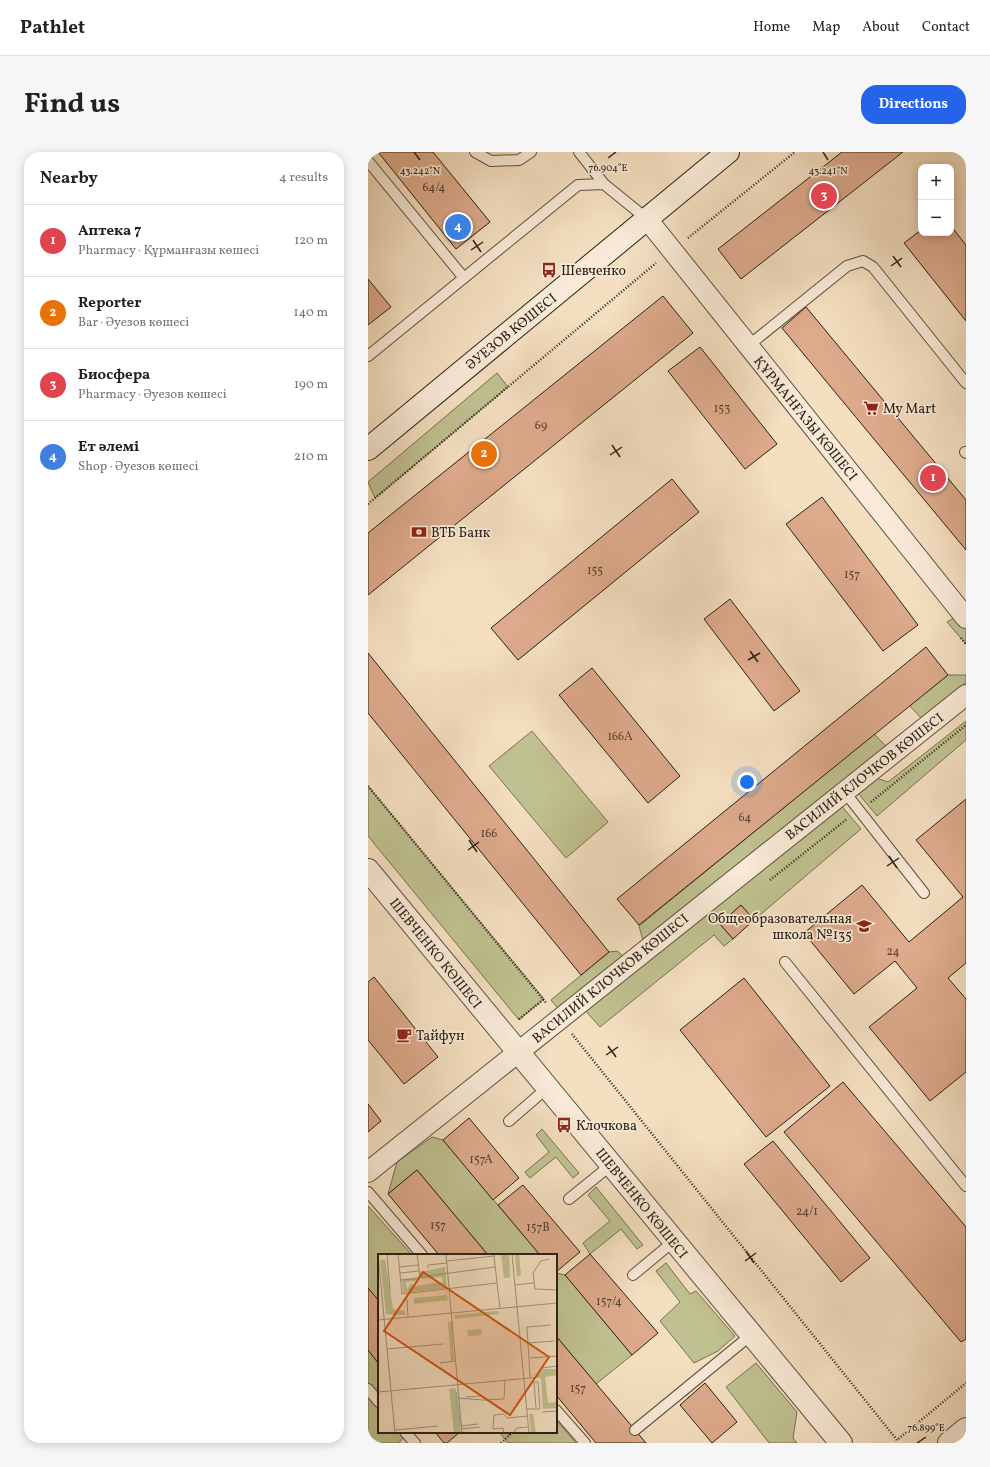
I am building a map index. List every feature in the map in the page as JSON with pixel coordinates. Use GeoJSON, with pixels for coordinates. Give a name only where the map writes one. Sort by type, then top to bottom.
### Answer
{"type":"FeatureCollection","features":[{"type":"Feature","properties":{"kind":"street","name":"ӘУЕЗОВ КӨШЕСІ"},"geometry":{"type":"LineString","coordinates":[[368,448],[728,152]]}},
{"type":"Feature","properties":{"kind":"street","name":"ҚҰРМАНҒАЗЫ КӨШЕСІ"},"geometry":{"type":"LineString","coordinates":[[647,219],[966,618]]}},
{"type":"Feature","properties":{"kind":"street","name":"ВАСИЛИЙ КЛОЧКОВ КӨШЕСІ"},"geometry":{"type":"LineString","coordinates":[[368,1172],[966,695]]}},
{"type":"Feature","properties":{"kind":"street","name":"ШЕВЧЕНКО КӨШЕСІ"},"geometry":{"type":"LineString","coordinates":[[368,870],[840,1443]]}},
{"type":"Feature","properties":{"kind":"street"},"geometry":{"type":"LineString","coordinates":[[949,1443],[966,1429]]}},
{"type":"Feature","properties":{"kind":"lane"},"geometry":{"type":"LineString","coordinates":[[475,152],[491,161],[499,161],[519,160],[531,152]]}},
{"type":"Feature","properties":{"kind":"lane"},"geometry":{"type":"LineString","coordinates":[[579,152],[604,184],[647,219]]}},
{"type":"Feature","properties":{"kind":"lane"},"geometry":{"type":"LineString","coordinates":[[368,161],[464,278]]}},
{"type":"Feature","properties":{"kind":"lane"},"geometry":{"type":"LineString","coordinates":[[368,356],[578,185],[604,184]]}},
{"type":"Feature","properties":{"kind":"lane"},"geometry":{"type":"LineString","coordinates":[[748,346],[847,266],[863,261],[873,267],[966,383]]}},
{"type":"Feature","properties":{"kind":"lane"},"geometry":{"type":"LineString","coordinates":[[844,791],[924,893]]}},
{"type":"Feature","properties":{"kind":"lane"},"geometry":{"type":"LineString","coordinates":[[785,962],[966,1186]]}},
{"type":"Feature","properties":{"kind":"lane"},"geometry":{"type":"LineString","coordinates":[[509,1121],[547,1088]]}},
{"type":"Feature","properties":{"kind":"lane"},"geometry":{"type":"LineString","coordinates":[[569,1199],[611,1165]]}},
{"type":"Feature","properties":{"kind":"lane"},"geometry":{"type":"LineString","coordinates":[[368,1192],[421,1254]]}},
{"type":"Feature","properties":{"kind":"lane"},"geometry":{"type":"LineString","coordinates":[[633,1275],[674,1241]]}},
{"type":"Feature","properties":{"kind":"lane"},"geometry":{"type":"LineString","coordinates":[[635,1430],[751,1335]]}},
{"type":"Feature","properties":{"kind":"lane"},"geometry":{"type":"LineString","coordinates":[[368,1389],[378,1401]]}},
{"type":"Feature","properties":{"kind":"lane"},"geometry":{"type":"LineString","coordinates":[[557,1411],[585,1443]]}},
{"type":"Feature","properties":{"kind":"lane"},"geometry":{"type":"LineString","coordinates":[[406,1433],[415,1443]]}},
{"type":"Feature","properties":{"kind":"path"},"geometry":{"type":"LineString","coordinates":[[368,504],[644,273],[795,152]]}},
{"type":"Feature","properties":{"kind":"path"},"geometry":{"type":"LineString","coordinates":[[766,883],[966,726]]}},
{"type":"Feature","properties":{"kind":"path"},"geometry":{"type":"LineString","coordinates":[[368,786],[544,999],[897,1440]]}},
{"type":"Feature","properties":{"kind":"path"},"geometry":{"type":"LineString","coordinates":[[519,1020],[544,999]]}},
{"type":"Feature","properties":{"kind":"path"},"geometry":{"type":"LineString","coordinates":[[572,1035],[577,1031]]}},
{"type":"Feature","properties":{"kind":"path"},"geometry":{"type":"LineString","coordinates":[[893,1443],[966,1383]]}},
{"type":"Feature","properties":{"kind":"path"},"geometry":{"type":"LineString","coordinates":[[501,1443],[510,1435]]}},
{"type":"Feature","properties":{"kind":"green space"},"geometry":{"type":"Polygon","coordinates":[[[497,373],[508,387],[375,498],[368,482],[497,373]]]}},
{"type":"Feature","properties":{"kind":"green space"},"geometry":{"type":"Polygon","coordinates":[[[962,613],[966,618],[966,644],[947,622],[962,613]]]}},
{"type":"Feature","properties":{"kind":"green space"},"geometry":{"type":"Polygon","coordinates":[[[948,675],[966,675],[966,683],[921,718],[909,705],[948,675]]]}},
{"type":"Feature","properties":{"kind":"green space"},"geometry":{"type":"Polygon","coordinates":[[[966,721],[966,740],[877,816],[857,792],[876,778],[888,782],[966,721]]]}},
{"type":"Feature","properties":{"kind":"green space"},"geometry":{"type":"Polygon","coordinates":[[[532,731],[608,822],[566,858],[489,766],[532,731]]]}},
{"type":"Feature","properties":{"kind":"green space"},"geometry":{"type":"Polygon","coordinates":[[[874,734],[887,747],[644,944],[639,926],[874,734]]]}},
{"type":"Feature","properties":{"kind":"green space"},"geometry":{"type":"Polygon","coordinates":[[[368,786],[544,999],[519,1020],[368,836],[368,786]]]}},
{"type":"Feature","properties":{"kind":"green space"},"geometry":{"type":"Polygon","coordinates":[[[840,804],[861,829],[754,920],[741,905],[720,924],[733,939],[724,946],[714,935],[600,1027],[582,1007],[840,804]]]}},
{"type":"Feature","properties":{"kind":"green space"},"geometry":{"type":"Polygon","coordinates":[[[617,951],[627,959],[560,1011],[551,1000],[609,952],[617,951]]]}},
{"type":"Feature","properties":{"kind":"green space"},"geometry":{"type":"Polygon","coordinates":[[[542,1129],[579,1173],[573,1178],[556,1157],[530,1178],[525,1172],[549,1152],[536,1135],[542,1129]]]}},
{"type":"Feature","properties":{"kind":"green space"},"geometry":{"type":"Polygon","coordinates":[[[432,1137],[443,1140],[539,1254],[487,1254],[417,1170],[388,1194],[397,1162],[432,1137]]]}},
{"type":"Feature","properties":{"kind":"green space"},"geometry":{"type":"Polygon","coordinates":[[[596,1187],[643,1245],[637,1249],[621,1229],[590,1254],[583,1243],[610,1221],[588,1195],[596,1187]]]}},
{"type":"Feature","properties":{"kind":"green space"},"geometry":{"type":"Polygon","coordinates":[[[368,1206],[411,1254],[378,1254],[378,1300],[368,1288],[368,1206]]]}},
{"type":"Feature","properties":{"kind":"green space"},"geometry":{"type":"Polygon","coordinates":[[[666,1263],[690,1294],[696,1291],[735,1336],[718,1351],[694,1363],[660,1321],[680,1302],[656,1271],[666,1263]]]}},
{"type":"Feature","properties":{"kind":"green space"},"geometry":{"type":"Polygon","coordinates":[[[557,1273],[565,1275],[632,1355],[596,1384],[557,1337],[557,1273]]]}},
{"type":"Feature","properties":{"kind":"green space"},"geometry":{"type":"Polygon","coordinates":[[[368,1350],[378,1363],[378,1433],[406,1433],[399,1443],[368,1443],[368,1350]]]}},
{"type":"Feature","properties":{"kind":"green space"},"geometry":{"type":"Polygon","coordinates":[[[756,1363],[797,1412],[793,1438],[797,1443],[769,1443],[726,1387],[756,1363]]]}},
{"type":"Feature","properties":{"kind":"green space"},"geometry":{"type":"Polygon","coordinates":[[[557,1421],[576,1443],[508,1443],[500,1433],[557,1433],[557,1421]]]}},
{"type":"Feature","properties":{"kind":"building"},"geometry":{"type":"Polygon","coordinates":[[[378,152],[433,152],[490,222],[456,249],[378,152]]]}},
{"type":"Feature","properties":{"kind":"building"},"geometry":{"type":"Polygon","coordinates":[[[842,152],[903,152],[741,279],[718,249],[842,152]]]}},
{"type":"Feature","properties":{"kind":"building"},"geometry":{"type":"Polygon","coordinates":[[[954,230],[966,245],[966,321],[904,243],[918,232],[918,236],[954,236],[954,230]]]}},
{"type":"Feature","properties":{"kind":"building"},"geometry":{"type":"Polygon","coordinates":[[[368,279],[391,307],[368,325],[368,279]]]}},
{"type":"Feature","properties":{"kind":"building"},"geometry":{"type":"Polygon","coordinates":[[[663,296],[693,333],[368,595],[368,533],[663,296]]]}},
{"type":"Feature","properties":{"kind":"building"},"geometry":{"type":"Polygon","coordinates":[[[806,307],[966,500],[966,550],[782,328],[806,307]]]}},
{"type":"Feature","properties":{"kind":"building"},"geometry":{"type":"Polygon","coordinates":[[[700,347],[777,444],[745,469],[668,371],[700,347]]]}},
{"type":"Feature","properties":{"kind":"building"},"geometry":{"type":"Polygon","coordinates":[[[672,479],[699,512],[518,660],[491,628],[672,479]]]}},
{"type":"Feature","properties":{"kind":"building"},"geometry":{"type":"Polygon","coordinates":[[[822,497],[918,625],[883,651],[786,524],[822,497]]]}},
{"type":"Feature","properties":{"kind":"building"},"geometry":{"type":"Polygon","coordinates":[[[730,599],[800,691],[774,711],[704,619],[730,599]]]}},
{"type":"Feature","properties":{"kind":"building"},"geometry":{"type":"Polygon","coordinates":[[[926,647],[948,675],[639,925],[617,899],[926,647]]]}},
{"type":"Feature","properties":{"kind":"building"},"geometry":{"type":"Polygon","coordinates":[[[368,653],[609,952],[581,975],[368,713],[368,653]]]}},
{"type":"Feature","properties":{"kind":"building"},"geometry":{"type":"Polygon","coordinates":[[[592,668],[680,776],[648,803],[559,695],[592,668]]]}},
{"type":"Feature","properties":{"kind":"building"},"geometry":{"type":"Polygon","coordinates":[[[966,799],[966,963],[948,978],[966,999],[966,1072],[930,1101],[869,1027],[917,988],[895,961],[854,994],[804,933],[862,885],[909,942],[963,897],[916,840],[966,799]]]}},
{"type":"Feature","properties":{"kind":"building"},"geometry":{"type":"Polygon","coordinates":[[[741,905],[754,920],[733,939],[720,924],[741,905]]]}},
{"type":"Feature","properties":{"kind":"building"},"geometry":{"type":"Polygon","coordinates":[[[374,977],[438,1057],[404,1084],[368,1040],[368,982],[374,977]]]}},
{"type":"Feature","properties":{"kind":"building"},"geometry":{"type":"Polygon","coordinates":[[[744,978],[830,1086],[766,1137],[680,1030],[744,978]]]}},
{"type":"Feature","properties":{"kind":"building"},"geometry":{"type":"Polygon","coordinates":[[[843,1082],[966,1227],[966,1339],[961,1342],[784,1132],[843,1082]]]}},
{"type":"Feature","properties":{"kind":"building"},"geometry":{"type":"Polygon","coordinates":[[[368,1104],[381,1121],[368,1132],[368,1104]]]}},
{"type":"Feature","properties":{"kind":"building"},"geometry":{"type":"Polygon","coordinates":[[[469,1118],[519,1178],[493,1200],[443,1140],[469,1118]]]}},
{"type":"Feature","properties":{"kind":"building"},"geometry":{"type":"Polygon","coordinates":[[[773,1141],[870,1258],[841,1282],[744,1164],[773,1141]]]}},
{"type":"Feature","properties":{"kind":"building"},"geometry":{"type":"Polygon","coordinates":[[[417,1170],[487,1254],[438,1254],[388,1194],[417,1170]]]}},
{"type":"Feature","properties":{"kind":"building"},"geometry":{"type":"Polygon","coordinates":[[[523,1185],[580,1252],[557,1271],[557,1254],[539,1254],[498,1205],[523,1185]]]}},
{"type":"Feature","properties":{"kind":"building"},"geometry":{"type":"Polygon","coordinates":[[[590,1254],[658,1333],[632,1355],[565,1275],[590,1254]]]}},
{"type":"Feature","properties":{"kind":"building"},"geometry":{"type":"Polygon","coordinates":[[[368,1288],[378,1300],[378,1363],[368,1350],[368,1288]]]}},
{"type":"Feature","properties":{"kind":"building"},"geometry":{"type":"Polygon","coordinates":[[[557,1337],[646,1443],[596,1443],[557,1396],[557,1337]]]}},
{"type":"Feature","properties":{"kind":"building"},"geometry":{"type":"Polygon","coordinates":[[[705,1383],[737,1422],[712,1443],[680,1405],[705,1383]]]}},
{"type":"Feature","properties":{"kind":"building"},"geometry":{"type":"Polygon","coordinates":[[[436,1433],[459,1433],[447,1443],[444,1443],[436,1433]]]}},
{"type":"Feature","properties":{"kind":"place","name":"Биосфера"},"geometry":{"type":"Point","coordinates":[824,196]}},
{"type":"Feature","properties":{"kind":"place","name":"Ет әлемі"},"geometry":{"type":"Point","coordinates":[458,227]}},
{"type":"Feature","properties":{"kind":"place","name":"Шевченко"},"geometry":{"type":"Point","coordinates":[549,270]}},
{"type":"Feature","properties":{"kind":"place","name":"My Mart"},"geometry":{"type":"Point","coordinates":[871,408]}},
{"type":"Feature","properties":{"kind":"place","name":"Reporter"},"geometry":{"type":"Point","coordinates":[484,454]}},
{"type":"Feature","properties":{"kind":"place","name":"Аптека 7"},"geometry":{"type":"Point","coordinates":[933,478]}},
{"type":"Feature","properties":{"kind":"place","name":"ВТБ Банк"},"geometry":{"type":"Point","coordinates":[419,532]}},
{"type":"Feature","properties":{"kind":"place","name":"Общеобразовательная школа №135"},"geometry":{"type":"Point","coordinates":[864,926]}},
{"type":"Feature","properties":{"kind":"place","name":"Тайфун"},"geometry":{"type":"Point","coordinates":[404,1035]}},
{"type":"Feature","properties":{"kind":"place","name":"Клочкова"},"geometry":{"type":"Point","coordinates":[564,1125]}}]}
